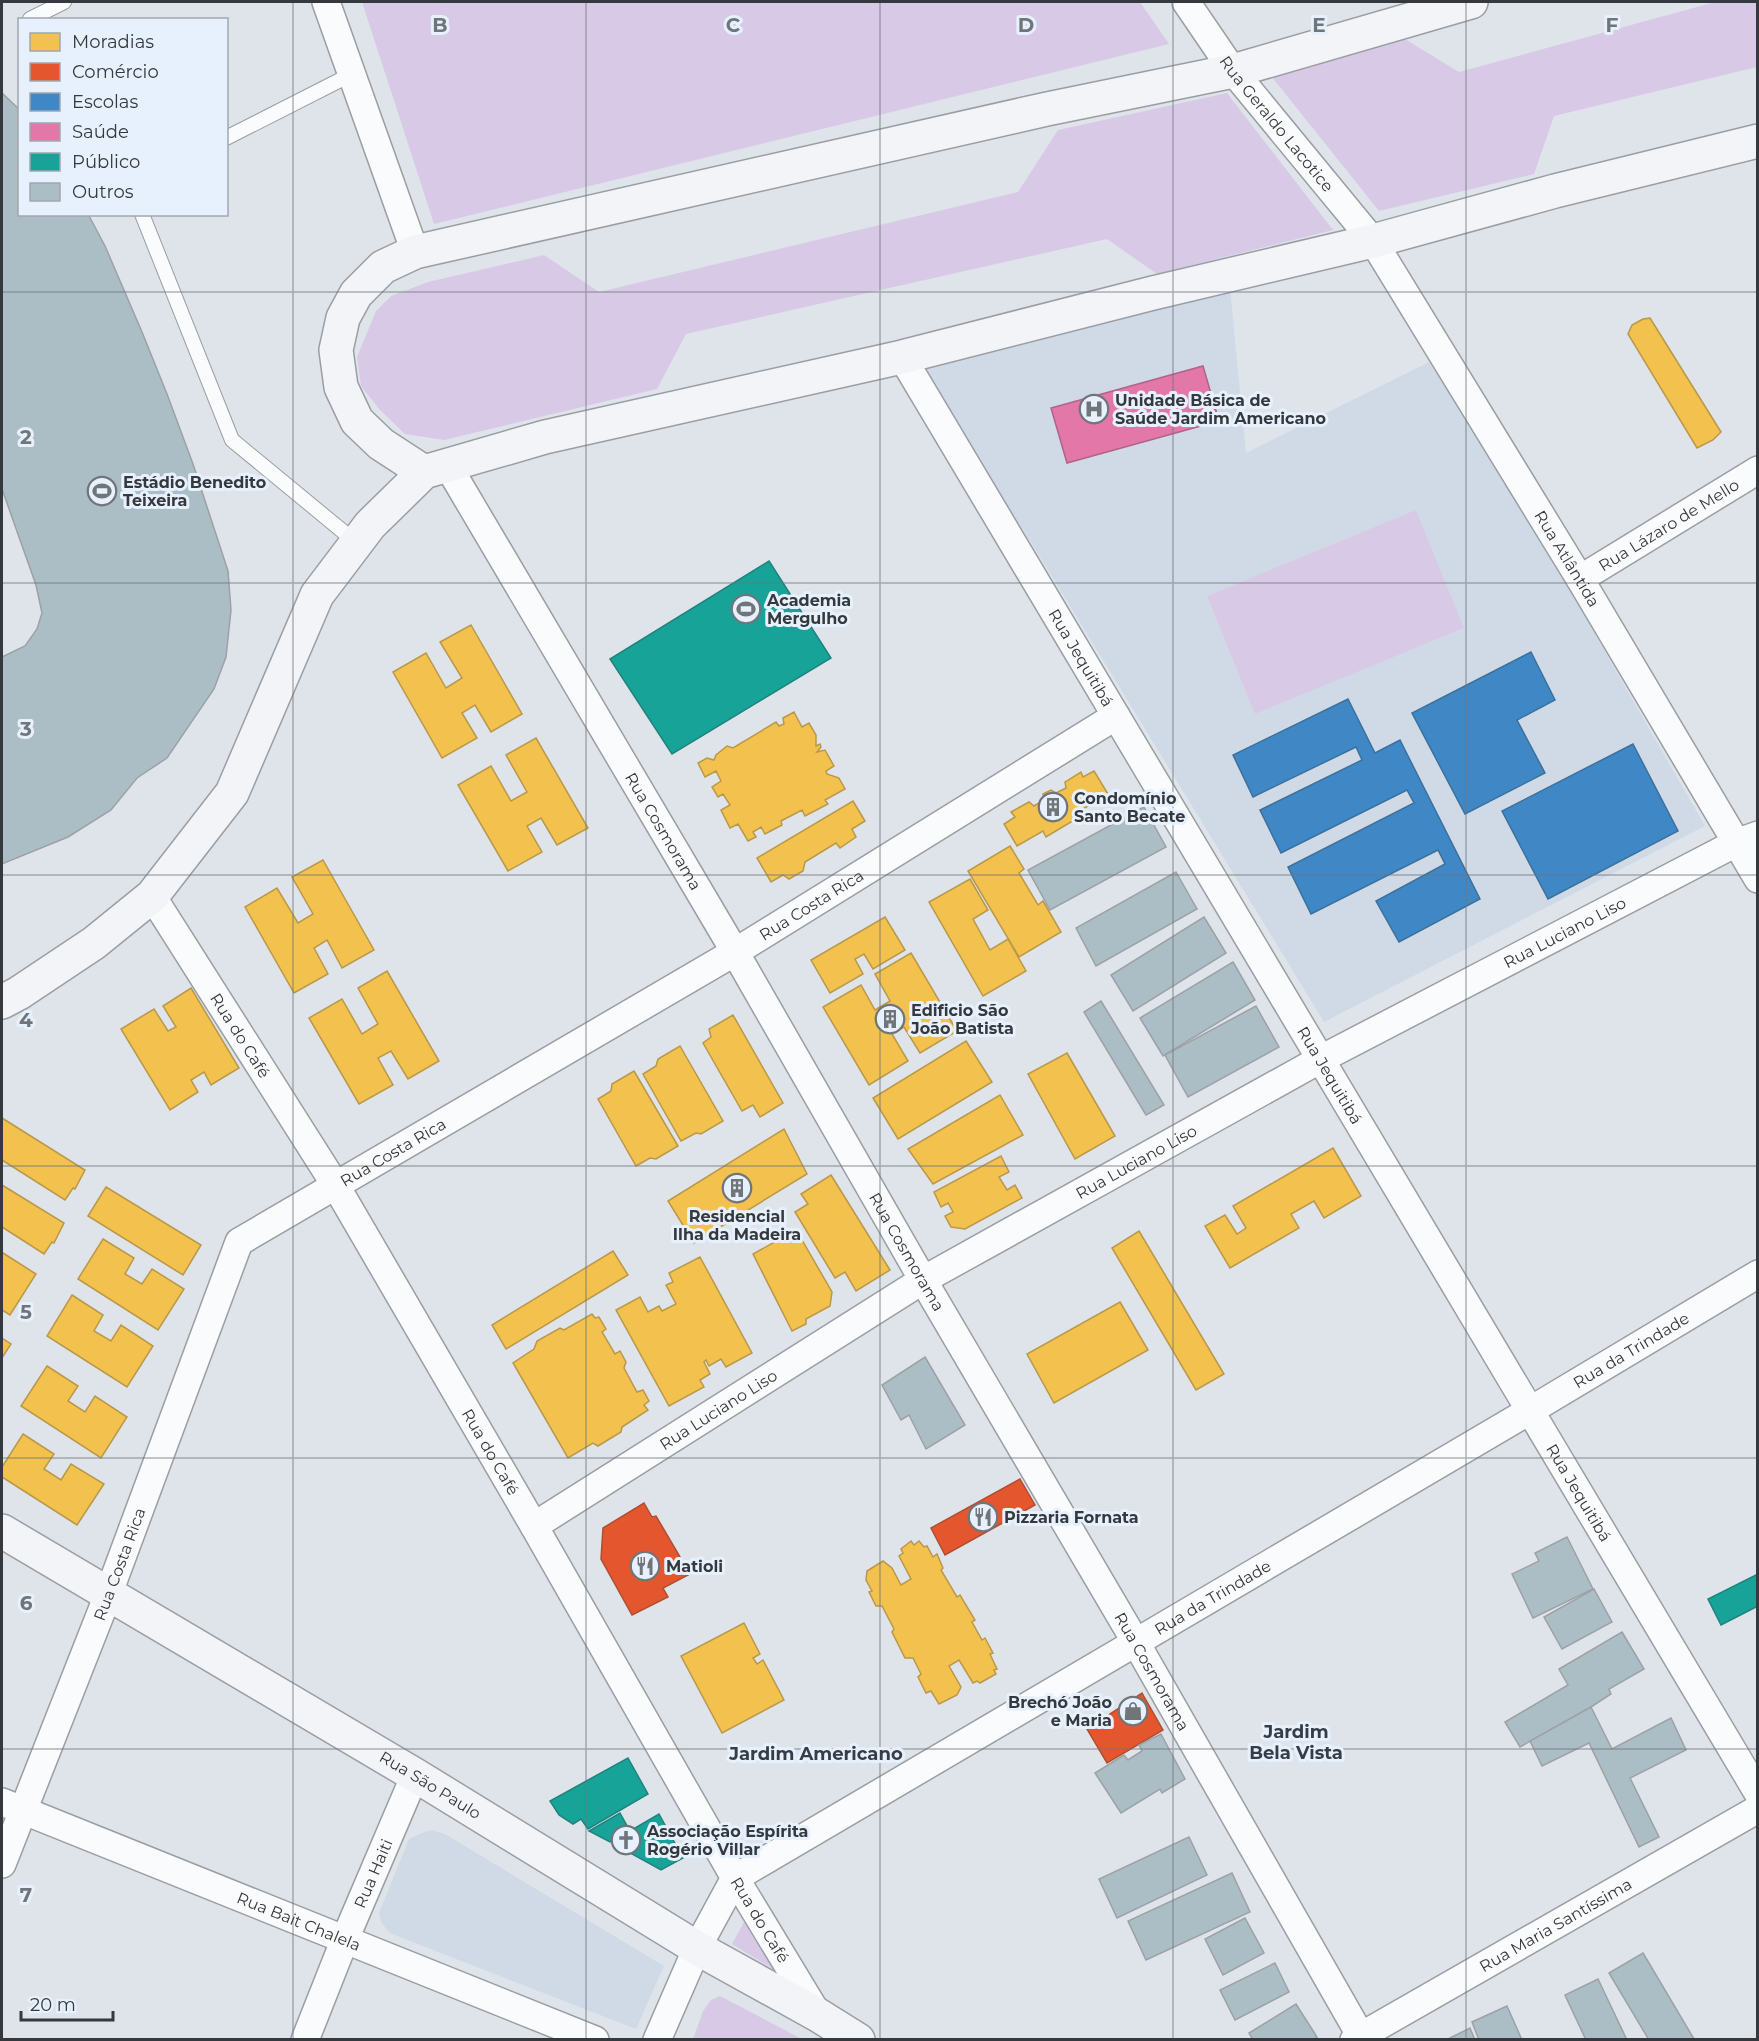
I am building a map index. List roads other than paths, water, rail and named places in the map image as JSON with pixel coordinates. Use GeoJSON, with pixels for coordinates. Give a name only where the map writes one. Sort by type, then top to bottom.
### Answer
{"type":"FeatureCollection","features":[{"type":"Feature","properties":{"kind":"main road"},"geometry":{"type":"LineString","coordinates":[[436,469],[381,444],[357,421],[341,387],[336,350],[343,318],[356,294],[383,267],[415,252],[1047,109],[1233,71],[1471,2]]}},
{"type":"Feature","properties":{"kind":"main road"},"geometry":{"type":"LineString","coordinates":[[2,1002],[20,993],[94,943],[152,896],[232,793],[317,595],[370,525],[436,469],[545,437],[902,357],[1142,296],[1373,241],[1555,191],[1758,141]]}},
{"type":"Feature","properties":{"kind":"main road","name":"Rua São Paulo"},"geometry":{"type":"LineString","coordinates":[[2,1531],[415,1775],[697,1948],[818,2015],[858,2040]]}},
{"type":"Feature","properties":{"kind":"street"},"geometry":{"type":"LineString","coordinates":[[326,2],[415,252]]}},
{"type":"Feature","properties":{"kind":"street","name":"Rua Geraldo Lacotice"},"geometry":{"type":"LineString","coordinates":[[1186,2],[1233,71],[1373,241]]}},
{"type":"Feature","properties":{"kind":"street","name":"Rua Atlântida"},"geometry":{"type":"LineString","coordinates":[[1373,241],[1580,579],[1747,839],[1758,879]]}},
{"type":"Feature","properties":{"kind":"street","name":"Rua Jequitibá"},"geometry":{"type":"LineString","coordinates":[[902,357],[1758,1793]]}},
{"type":"Feature","properties":{"kind":"street","name":"Rua Cosmorama"},"geometry":{"type":"LineString","coordinates":[[436,469],[735,952],[923,1280],[1135,1641],[1359,2038]]}},
{"type":"Feature","properties":{"kind":"street","name":"Rua Lázaro de Mello"},"geometry":{"type":"LineString","coordinates":[[1580,579],[1758,470]]}},
{"type":"Feature","properties":{"kind":"street","name":"Rua Costa Rica"},"geometry":{"type":"LineString","coordinates":[[2,1864],[12,1806],[108,1595],[239,1242],[735,952],[1116,716]]}},
{"type":"Feature","properties":{"kind":"street","name":"Rua Luciano Liso"},"geometry":{"type":"LineString","coordinates":[[534,1526],[923,1280],[1321,1059],[1747,839]]}},
{"type":"Feature","properties":{"kind":"street","name":"Rua do Café"},"geometry":{"type":"LineString","coordinates":[[152,896],[336,1186],[735,1878],[818,2015]]}},
{"type":"Feature","properties":{"kind":"street","name":"Rua da Trindade"},"geometry":{"type":"LineString","coordinates":[[735,1878],[1758,1274]]}},
{"type":"Feature","properties":{"kind":"street","name":"Rua Haiti"},"geometry":{"type":"LineString","coordinates":[[305,2040],[415,1775]]}},
{"type":"Feature","properties":{"kind":"street","name":"Rua Bait Chalela"},"geometry":{"type":"LineString","coordinates":[[12,1806],[595,2040]]}},
{"type":"Feature","properties":{"kind":"street","name":"Rua Maria Santíssima"},"geometry":{"type":"LineString","coordinates":[[1359,2038],[1758,1809]]}},
{"type":"Feature","properties":{"kind":"street"},"geometry":{"type":"LineString","coordinates":[[657,2040],[697,1948],[735,1878]]}},
{"type":"Feature","properties":{"kind":"lane"},"geometry":{"type":"LineString","coordinates":[[32,18],[64,2]]}},
{"type":"Feature","properties":{"kind":"lane"},"geometry":{"type":"LineString","coordinates":[[228,137],[352,74]]}},
{"type":"Feature","properties":{"kind":"lane"},"geometry":{"type":"LineString","coordinates":[[143,216],[232,441],[357,543]]}},
{"type":"Feature","properties":{"kind":"place","name":"Unidade Básica de Saúde Jardim Americano"},"geometry":{"type":"Point","coordinates":[1094,409]}},
{"type":"Feature","properties":{"kind":"place","name":"Estádio Benedito Teixeira"},"geometry":{"type":"Point","coordinates":[102,491]}},
{"type":"Feature","properties":{"kind":"place","name":"Academia Mergulho"},"geometry":{"type":"Point","coordinates":[746,609]}},
{"type":"Feature","properties":{"kind":"place","name":"Condomínio Santo Becate"},"geometry":{"type":"Point","coordinates":[1053,807]}},
{"type":"Feature","properties":{"kind":"place","name":"Edificio São João Batista"},"geometry":{"type":"Point","coordinates":[890,1019]}},
{"type":"Feature","properties":{"kind":"place","name":"Residencial Ilha da Madeira"},"geometry":{"type":"Point","coordinates":[737,1188]}},
{"type":"Feature","properties":{"kind":"place","name":"Pizzaria Fornata"},"geometry":{"type":"Point","coordinates":[983,1517]}},
{"type":"Feature","properties":{"kind":"place","name":"Matioli"},"geometry":{"type":"Point","coordinates":[645,1566]}},
{"type":"Feature","properties":{"kind":"place","name":"Brechó João e Maria"},"geometry":{"type":"Point","coordinates":[1133,1711]}},
{"type":"Feature","properties":{"kind":"place","name":"Associação Espírita Rogério Villar"},"geometry":{"type":"Point","coordinates":[626,1840]}},
{"type":"Feature","properties":{"kind":"district","name":"Jardim Bela Vista"},"geometry":{"type":"Point","coordinates":[1296,1742]}},
{"type":"Feature","properties":{"kind":"district","name":"Jardim Americano"},"geometry":{"type":"Point","coordinates":[816,1754]}}]}
